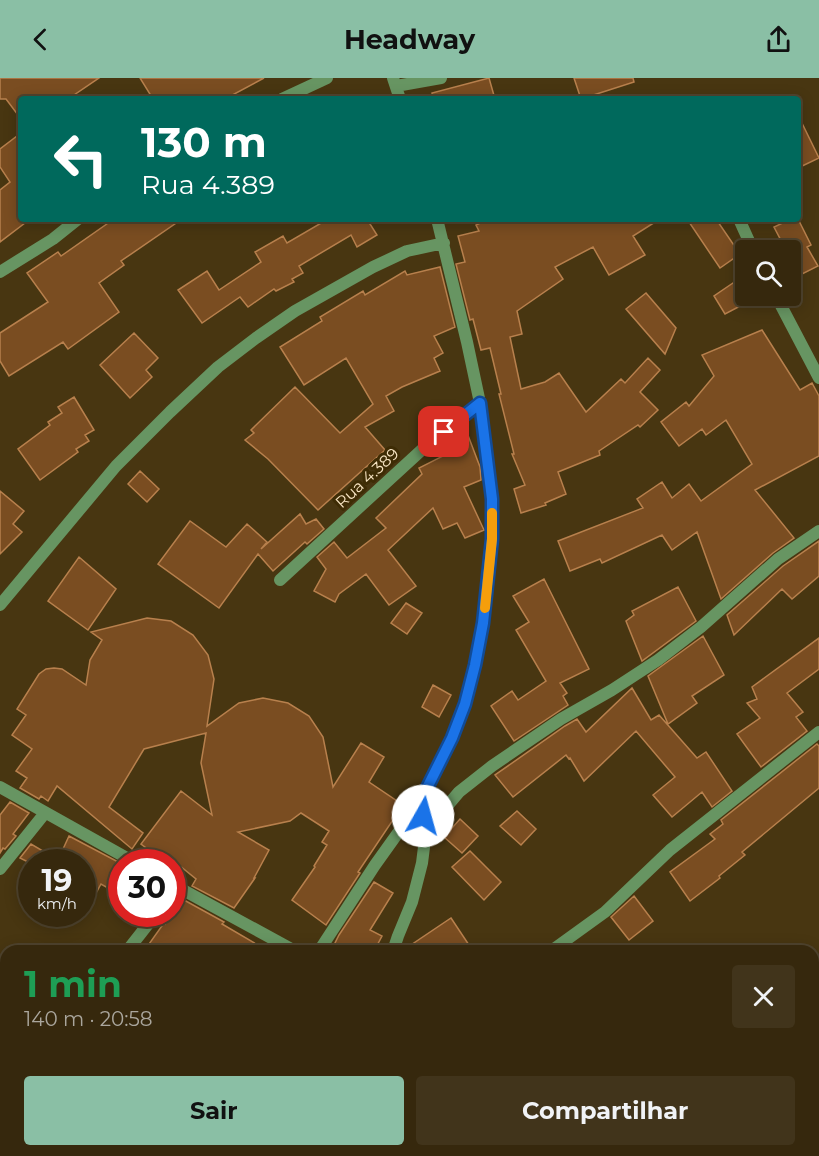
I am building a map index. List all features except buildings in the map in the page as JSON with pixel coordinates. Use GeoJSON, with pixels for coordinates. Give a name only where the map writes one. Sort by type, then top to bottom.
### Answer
{"type":"FeatureCollection","features":[{"type":"Feature","properties":{"kind":"street"},"geometry":{"type":"LineString","coordinates":[[288,96],[327,78]]}},
{"type":"Feature","properties":{"kind":"street"},"geometry":{"type":"LineString","coordinates":[[394,82],[441,78]]}},
{"type":"Feature","properties":{"kind":"street"},"geometry":{"type":"LineString","coordinates":[[0,272],[53,239],[74,222]]}},
{"type":"Feature","properties":{"kind":"street"},"geometry":{"type":"LineString","coordinates":[[323,945],[375,865],[420,802],[452,738],[465,704],[483,623],[492,539],[492,499],[480,403],[438,222]]}},
{"type":"Feature","properties":{"kind":"street"},"geometry":{"type":"LineString","coordinates":[[740,222],[748,240]]}},
{"type":"Feature","properties":{"kind":"street"},"geometry":{"type":"LineString","coordinates":[[0,605],[116,466],[218,367],[295,311],[373,267],[407,251],[444,243]]}},
{"type":"Feature","properties":{"kind":"street"},"geometry":{"type":"LineString","coordinates":[[781,306],[819,378]]}},
{"type":"Feature","properties":{"kind":"street","name":"Rua 4.389"},"geometry":{"type":"LineString","coordinates":[[280,580],[426,446],[480,403]]}},
{"type":"Feature","properties":{"kind":"street"},"geometry":{"type":"LineString","coordinates":[[426,831],[459,792],[492,766],[561,718],[612,690],[658,660],[701,627],[778,560],[819,531]]}},
{"type":"Feature","properties":{"kind":"street"},"geometry":{"type":"LineString","coordinates":[[559,945],[606,912],[670,850],[819,732]]}},
{"type":"Feature","properties":{"kind":"street"},"geometry":{"type":"LineString","coordinates":[[0,787],[110,849]]}},
{"type":"Feature","properties":{"kind":"street"},"geometry":{"type":"LineString","coordinates":[[395,945],[412,902],[422,863],[426,831],[420,802]]}},
{"type":"Feature","properties":{"kind":"street"},"geometry":{"type":"LineString","coordinates":[[0,869],[45,813]]}},
{"type":"Feature","properties":{"kind":"street"},"geometry":{"type":"LineString","coordinates":[[186,894],[283,945]]}},
{"type":"Feature","properties":{"kind":"street"},"geometry":{"type":"LineString","coordinates":[[132,945],[146,927]]}},
{"type":"Feature","properties":{"kind":"slow traffic"},"geometry":{"type":"LineString","coordinates":[[485,608],[492,539],[492,513]]}},
{"type":"Feature","properties":{"kind":"route"},"geometry":{"type":"LineString","coordinates":[[423,816],[420,802],[452,738],[465,704],[475,665],[483,623],[492,539],[492,499],[480,403],[444,432]]}}]}
